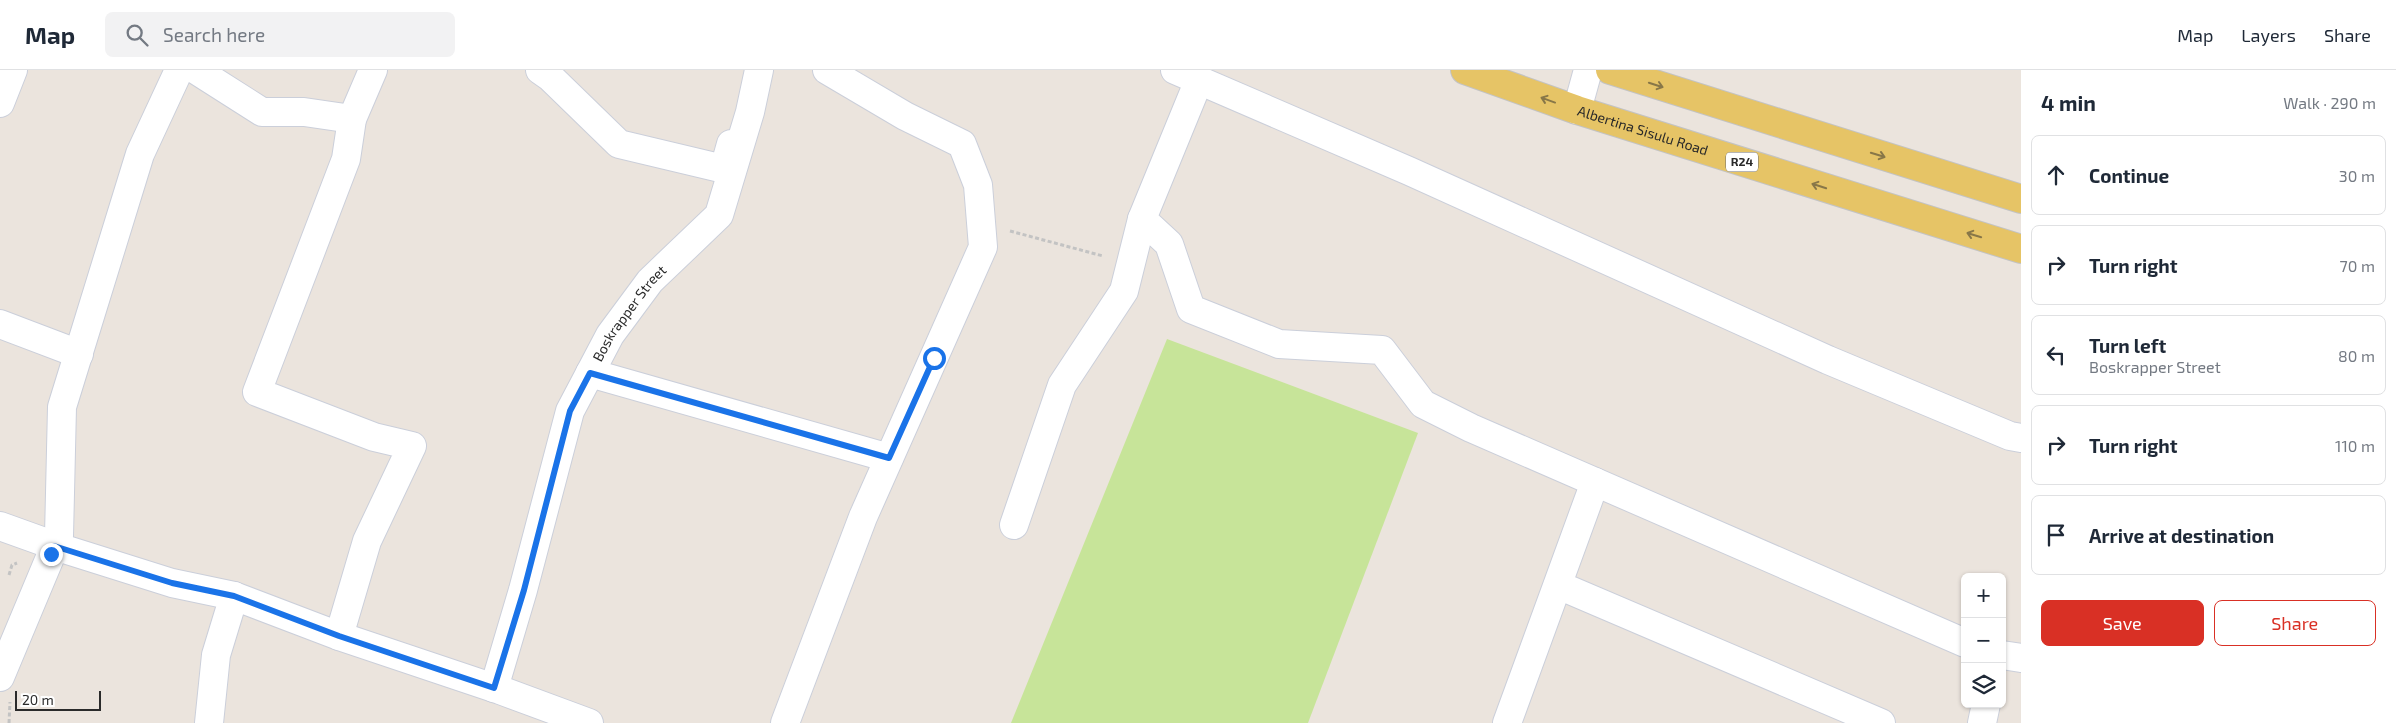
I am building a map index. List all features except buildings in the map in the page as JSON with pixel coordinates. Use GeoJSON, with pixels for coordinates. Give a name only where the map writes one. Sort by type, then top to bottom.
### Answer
{"type":"FeatureCollection","features":[{"type":"Feature","properties":{"kind":"main road","name":"Albertina Sisulu Road"},"geometry":{"type":"LineString","coordinates":[[1465,70],[1577,110],[2021,249]]}},
{"type":"Feature","properties":{"kind":"main road"},"geometry":{"type":"LineString","coordinates":[[1610,70],[2021,199]]}},
{"type":"Feature","properties":{"kind":"street"},"geometry":{"type":"LineString","coordinates":[[0,103],[13,70]]}},
{"type":"Feature","properties":{"kind":"street"},"geometry":{"type":"LineString","coordinates":[[0,677],[58,536],[62,407],[140,154],[179,70]]}},
{"type":"Feature","properties":{"kind":"street"},"geometry":{"type":"LineString","coordinates":[[196,70],[262,112],[304,112],[352,119]]}},
{"type":"Feature","properties":{"kind":"street"},"geometry":{"type":"LineString","coordinates":[[339,636],[368,541],[412,446],[374,437],[257,392],[346,159],[352,119],[372,70]]}},
{"type":"Feature","properties":{"kind":"street"},"geometry":{"type":"LineString","coordinates":[[540,70],[550,77],[619,144],[724,169],[750,70]]}},
{"type":"Feature","properties":{"kind":"street","name":"Boskrapper Street"},"geometry":{"type":"LineString","coordinates":[[494,688],[524,590],[570,411],[610,335],[650,281],[719,215],[750,112],[759,70]]}},
{"type":"Feature","properties":{"kind":"street"},"geometry":{"type":"LineString","coordinates":[[785,723],[863,517],[983,247],[978,185],[962,144],[905,116],[827,70]]}},
{"type":"Feature","properties":{"kind":"street"},"geometry":{"type":"LineString","coordinates":[[1577,110],[1588,70]]}},
{"type":"Feature","properties":{"kind":"street"},"geometry":{"type":"LineString","coordinates":[[1014,526],[1062,385],[1124,291],[1142,219],[1187,75],[1427,179],[1828,360],[2021,438]]}},
{"type":"Feature","properties":{"kind":"street"},"geometry":{"type":"LineString","coordinates":[[1142,219],[1170,244],[1191,309],[1279,344],[1382,350],[1422,404],[1471,428],[1961,640]]}},
{"type":"Feature","properties":{"kind":"street"},"geometry":{"type":"LineString","coordinates":[[0,324],[79,354]]}},
{"type":"Feature","properties":{"kind":"street"},"geometry":{"type":"LineString","coordinates":[[590,373],[889,458]]}},
{"type":"Feature","properties":{"kind":"street"},"geometry":{"type":"LineString","coordinates":[[1507,723],[1595,482]]}},
{"type":"Feature","properties":{"kind":"street"},"geometry":{"type":"LineString","coordinates":[[0,526],[54,546],[172,583],[234,596],[339,636],[494,688],[588,723]]}},
{"type":"Feature","properties":{"kind":"street"},"geometry":{"type":"LineString","coordinates":[[1558,585],[1881,723]]}},
{"type":"Feature","properties":{"kind":"street"},"geometry":{"type":"LineString","coordinates":[[209,723],[216,655],[234,596]]}},
{"type":"Feature","properties":{"kind":"street"},"geometry":{"type":"LineString","coordinates":[[2006,656],[2021,658]]}},
{"type":"Feature","properties":{"kind":"street"},"geometry":{"type":"LineString","coordinates":[[1982,723],[1985,708]]}},
{"type":"Feature","properties":{"kind":"green space"},"geometry":{"type":"Polygon","coordinates":[[[1167,339],[1418,433],[1308,723],[1011,723],[1167,339]]]}},
{"type":"Feature","properties":{"kind":"route"},"geometry":{"type":"LineString","coordinates":[[51,554],[54,546],[172,583],[234,596],[339,636],[494,688],[524,590],[570,411],[590,373],[889,458],[934,358]]}}]}
